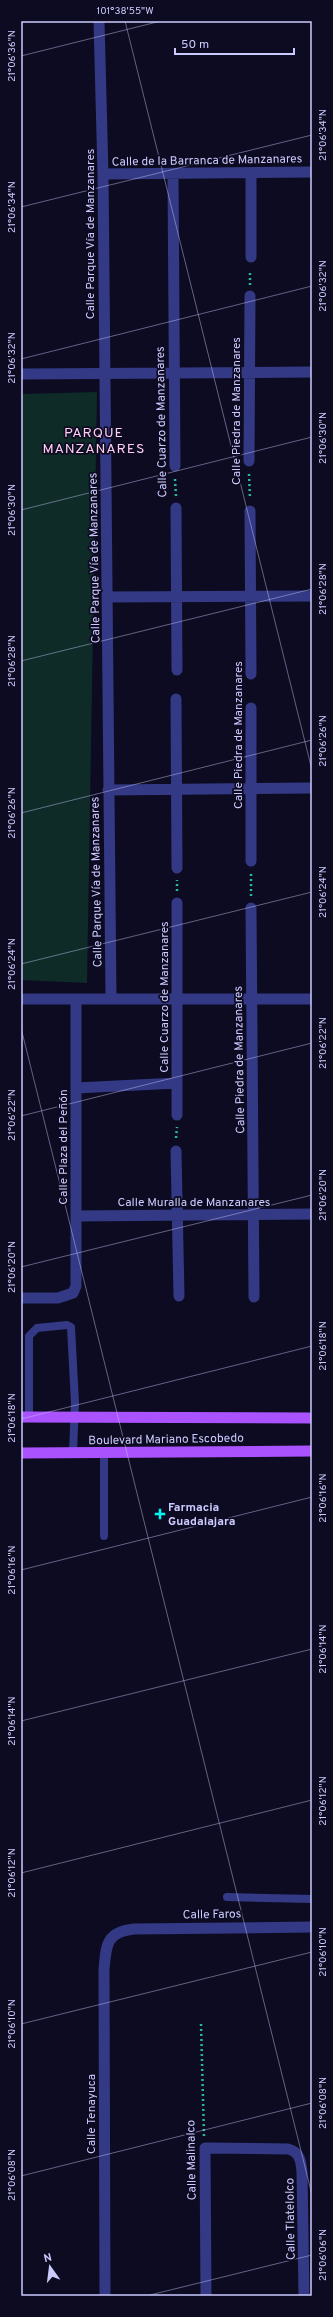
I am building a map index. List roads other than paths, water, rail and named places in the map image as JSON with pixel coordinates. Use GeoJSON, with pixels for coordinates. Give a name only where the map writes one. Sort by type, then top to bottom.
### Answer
{"type":"FeatureCollection","features":[{"type":"Feature","properties":{"kind":"main road","name":"Boulevard Mariano Escobedo"},"geometry":{"type":"LineString","coordinates":[[25,1417],[312,1418]]}},
{"type":"Feature","properties":{"kind":"main road","name":"Boulevard Mariano Escobedo"},"geometry":{"type":"LineString","coordinates":[[21,1453],[312,1450]]}},
{"type":"Feature","properties":{"kind":"street","name":"Calle Parque Vía de Manzanares"},"geometry":{"type":"LineString","coordinates":[[100,21],[108,597],[108,790],[111,999]]}},
{"type":"Feature","properties":{"kind":"street","name":"Calle de la Barranca de Manzanares"},"geometry":{"type":"LineString","coordinates":[[103,174],[251,174],[312,172]]}},
{"type":"Feature","properties":{"kind":"street","name":"Calle Cuarzo de Manzanares"},"geometry":{"type":"LineString","coordinates":[[173,174],[173,373],[175,466]]}},
{"type":"Feature","properties":{"kind":"street"},"geometry":{"type":"LineString","coordinates":[[251,174],[251,257]]}},
{"type":"Feature","properties":{"kind":"street","name":"Calle Piedra de Manzanares"},"geometry":{"type":"LineString","coordinates":[[249,461],[248,373],[250,296]]}},
{"type":"Feature","properties":{"kind":"street"},"geometry":{"type":"LineString","coordinates":[[21,374],[312,372]]}},
{"type":"Feature","properties":{"kind":"street","name":"Calle Cuarzo de Manzanares"},"geometry":{"type":"LineString","coordinates":[[176,508],[178,597],[177,670]]}},
{"type":"Feature","properties":{"kind":"street","name":"Calle Piedra de Manzanares"},"geometry":{"type":"LineString","coordinates":[[250,511],[251,674]]}},
{"type":"Feature","properties":{"kind":"street"},"geometry":{"type":"LineString","coordinates":[[108,597],[251,598],[312,596]]}},
{"type":"Feature","properties":{"kind":"street"},"geometry":{"type":"LineString","coordinates":[[176,699],[177,868]]}},
{"type":"Feature","properties":{"kind":"street","name":"Calle Piedra de Manzanares"},"geometry":{"type":"LineString","coordinates":[[251,708],[251,861]]}},
{"type":"Feature","properties":{"kind":"street"},"geometry":{"type":"LineString","coordinates":[[108,790],[312,788]]}},
{"type":"Feature","properties":{"kind":"street","name":"Calle Cuarzo de Manzanares"},"geometry":{"type":"LineString","coordinates":[[177,903],[177,1115]]}},
{"type":"Feature","properties":{"kind":"street","name":"Calle Piedra de Manzanares"},"geometry":{"type":"LineString","coordinates":[[251,908],[251,1000],[255,1214],[254,1297]]}},
{"type":"Feature","properties":{"kind":"street"},"geometry":{"type":"LineString","coordinates":[[21,1000],[312,999]]}},
{"type":"Feature","properties":{"kind":"street","name":"Calle Plaza del Peñón"},"geometry":{"type":"LineString","coordinates":[[21,1298],[58,1298],[73,1293],[76,1286],[76,1000]]}},
{"type":"Feature","properties":{"kind":"street"},"geometry":{"type":"LineString","coordinates":[[76,1088],[177,1083]]}},
{"type":"Feature","properties":{"kind":"street"},"geometry":{"type":"LineString","coordinates":[[176,1151],[179,1296]]}},
{"type":"Feature","properties":{"kind":"street","name":"Calle Muralla de Manzanares"},"geometry":{"type":"LineString","coordinates":[[76,1216],[312,1214]]}},
{"type":"Feature","properties":{"kind":"street","name":"Calle Faros"},"geometry":{"type":"LineString","coordinates":[[114,1934],[123,1930],[187,1927],[312,1927]]}},
{"type":"Feature","properties":{"kind":"street","name":"Calle Tenayuca"},"geometry":{"type":"LineString","coordinates":[[105,2296],[104,1970],[107,1946],[114,1934]]}},
{"type":"Feature","properties":{"kind":"street","name":"Calle Tlatelolco"},"geometry":{"type":"LineString","coordinates":[[205,2148],[294,2150],[301,2163],[304,2296]]}},
{"type":"Feature","properties":{"kind":"street","name":"Calle Malinalco"},"geometry":{"type":"LineString","coordinates":[[205,2148],[206,2296]]}},
{"type":"Feature","properties":{"kind":"lane"},"geometry":{"type":"LineString","coordinates":[[25,1417],[29,1336],[37,1328],[66,1325],[72,1327],[74,1416],[73,1452]]}},
{"type":"Feature","properties":{"kind":"lane"},"geometry":{"type":"LineString","coordinates":[[104,1453],[104,1536]]}},
{"type":"Feature","properties":{"kind":"lane"},"geometry":{"type":"LineString","coordinates":[[227,1897],[312,1898]]}},
{"type":"Feature","properties":{"kind":"place","name":"Farmacia Guadalajara"},"geometry":{"type":"Point","coordinates":[160,1514]}},
{"type":"Feature","properties":{"kind":"district","name":"PARQUE MANZANARES"},"geometry":{"type":"Point","coordinates":[94,440]}}]}
